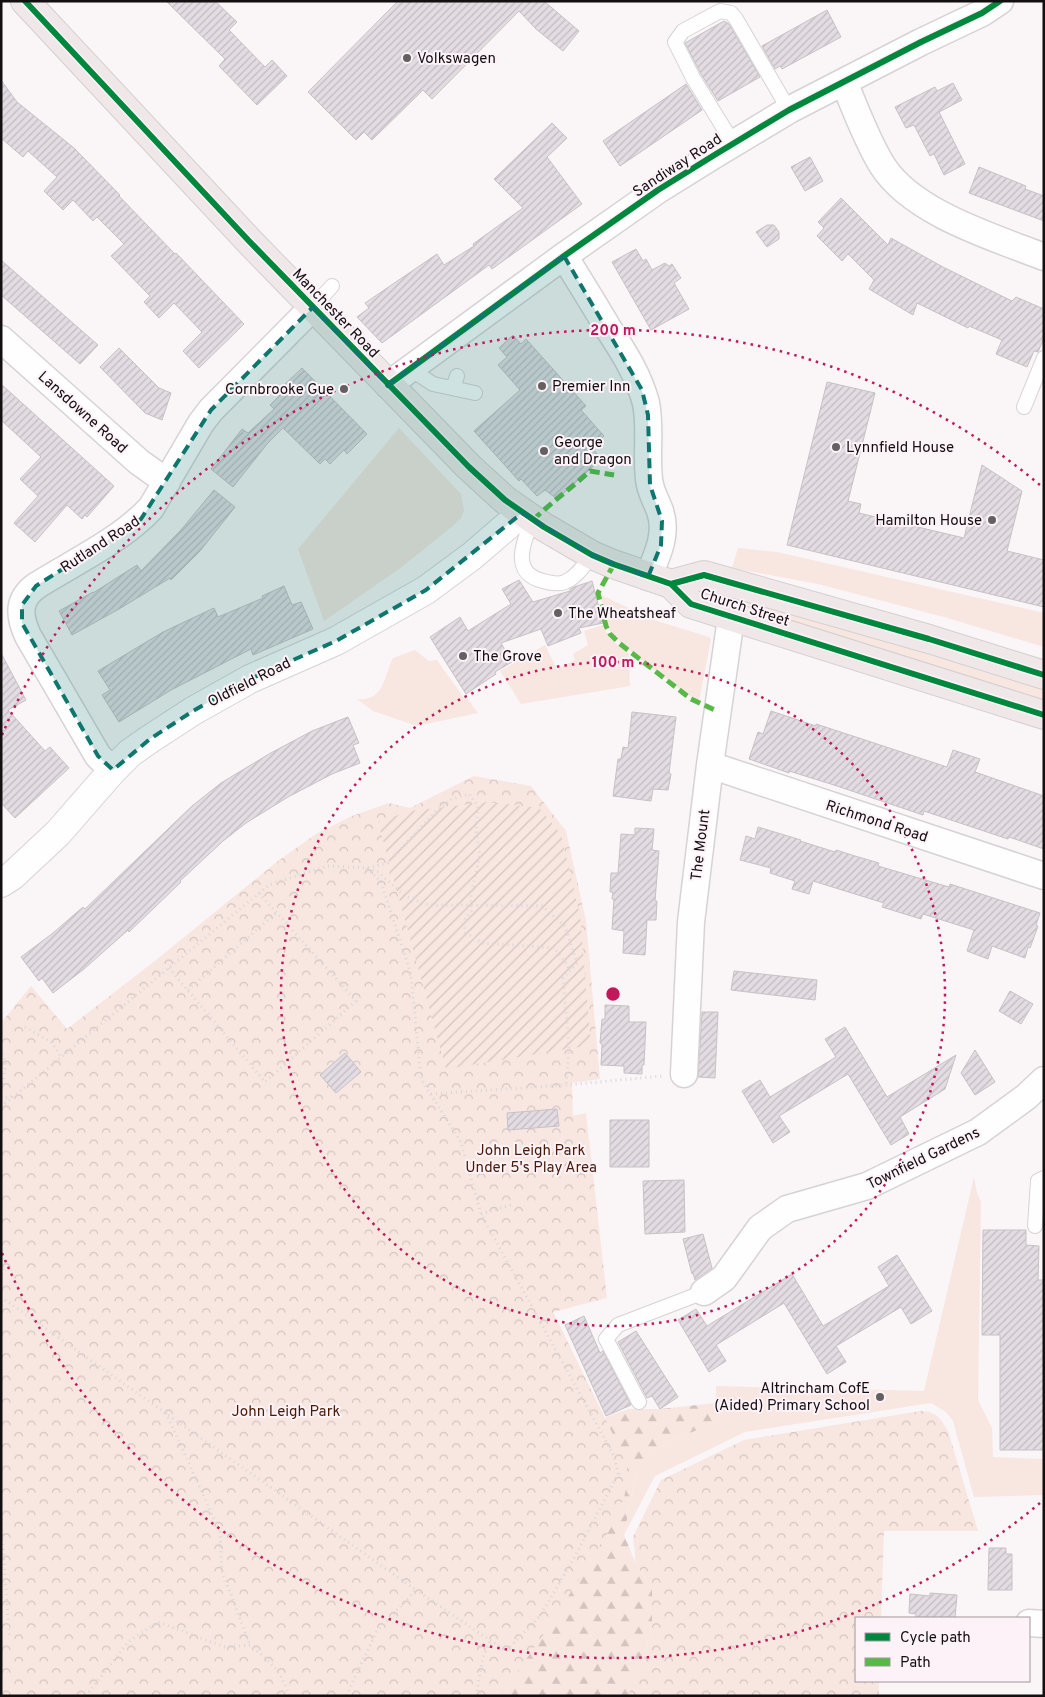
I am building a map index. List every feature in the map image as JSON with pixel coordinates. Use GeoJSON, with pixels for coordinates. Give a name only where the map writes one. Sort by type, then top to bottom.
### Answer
{"type":"FeatureCollection","features":[{"type":"Feature","properties":{"kind":"highway","name":"Manchester Road"},"geometry":{"type":"LineString","coordinates":[[25,1],[242,234],[388,385],[504,500],[528,517],[592,555],[660,580]]}},
{"type":"Feature","properties":{"kind":"highway","name":"Church Street"},"geometry":{"type":"LineString","coordinates":[[660,580],[704,575],[930,639],[1044,675]]}},
{"type":"Feature","properties":{"kind":"highway","name":"Church Street"},"geometry":{"type":"LineString","coordinates":[[660,580],[691,604],[1044,715]]}},
{"type":"Feature","properties":{"kind":"street","name":"Sandiway Road"},"geometry":{"type":"LineString","coordinates":[[388,385],[564,256],[658,190],[789,110],[982,13],[1000,1]]}},
{"type":"Feature","properties":{"kind":"street"},"geometry":{"type":"LineString","coordinates":[[844,82],[880,162],[904,190],[935,212],[1044,257]]}},
{"type":"Feature","properties":{"kind":"street"},"geometry":{"type":"LineString","coordinates":[[564,256],[624,353],[646,403],[649,431],[648,466],[650,486],[661,513],[663,530],[660,580]]}},
{"type":"Feature","properties":{"kind":"street","name":"Rutland Road"},"geometry":{"type":"LineString","coordinates":[[114,770],[98,756],[28,636],[22,623],[22,605],[27,594],[36,586],[141,519],[151,508],[201,423],[211,410],[313,307]]}},
{"type":"Feature","properties":{"kind":"street","name":"Lansdowne Road"},"geometry":{"type":"LineString","coordinates":[[1,339],[140,462],[167,482]]}},
{"type":"Feature","properties":{"kind":"street","name":"Oldfield Road"},"geometry":{"type":"LineString","coordinates":[[1,883],[12,876],[58,833],[130,753],[150,739],[193,711],[250,679],[336,641],[426,590],[528,517]]}},
{"type":"Feature","properties":{"kind":"street","name":"The Mount"},"geometry":{"type":"LineString","coordinates":[[684,1074],[691,922],[710,765],[731,618]]}},
{"type":"Feature","properties":{"kind":"street","name":"Richmond Road"},"geometry":{"type":"LineString","coordinates":[[710,765],[1044,876]]}},
{"type":"Feature","properties":{"kind":"street","name":"Townfield Gardens"},"geometry":{"type":"LineString","coordinates":[[704,1292],[724,1278],[760,1228],[787,1208],[867,1186],[978,1132],[1026,1097],[1044,1080]]}},
{"type":"Feature","properties":{"kind":"street"},"geometry":{"type":"LineString","coordinates":[[1030,1623],[1044,1624]]}},
{"type":"Feature","properties":{"kind":"lane"},"geometry":{"type":"LineString","coordinates":[[733,143],[693,78],[675,42],[683,31],[720,11],[731,13],[789,110]]}},
{"type":"Feature","properties":{"kind":"lane"},"geometry":{"type":"LineString","coordinates":[[313,307],[332,286]]}},
{"type":"Feature","properties":{"kind":"lane"},"geometry":{"type":"LineString","coordinates":[[1024,407],[1044,358]]}},
{"type":"Feature","properties":{"kind":"lane"},"geometry":{"type":"LineString","coordinates":[[410,369],[434,384],[455,382],[474,393]]}},
{"type":"Feature","properties":{"kind":"lane"},"geometry":{"type":"LineString","coordinates":[[528,517],[521,561],[528,574],[537,580],[555,584],[565,583],[575,576],[592,555]]}},
{"type":"Feature","properties":{"kind":"lane"},"geometry":{"type":"LineString","coordinates":[[1035,1226],[1038,1181],[1044,1178]]}},
{"type":"Feature","properties":{"kind":"lane"},"geometry":{"type":"LineString","coordinates":[[639,1402],[606,1339],[618,1325],[704,1292]]}},
{"type":"Feature","properties":{"kind":"path"},"geometry":{"type":"LineString","coordinates":[[366,868],[388,863],[436,811],[452,799],[469,794],[478,806],[476,831],[480,856],[471,895],[471,911],[463,922],[466,933],[482,943],[554,948],[565,961],[570,971]]}},
{"type":"Feature","properties":{"kind":"path"},"geometry":{"type":"LineString","coordinates":[[1,1107],[269,885],[327,866],[366,868],[378,872],[406,896],[429,905],[542,906],[565,926],[576,963],[563,978],[569,1049],[566,1085]]}},
{"type":"Feature","properties":{"kind":"path"},"geometry":{"type":"LineString","coordinates":[[1,1297],[416,1590],[506,1651],[540,1616],[574,1558],[618,1474],[614,1456],[481,1214],[461,1142],[421,1079],[411,974],[381,882],[366,868]]}},
{"type":"Feature","properties":{"kind":"path"},"geometry":{"type":"LineString","coordinates":[[169,968],[265,1082],[356,1001],[259,894]]}},
{"type":"Feature","properties":{"kind":"path"},"geometry":{"type":"LineString","coordinates":[[188,990],[276,913]]}},
{"type":"Feature","properties":{"kind":"path"},"geometry":{"type":"LineString","coordinates":[[25,1027],[52,1043],[61,1058]]}},
{"type":"Feature","properties":{"kind":"path"},"geometry":{"type":"LineString","coordinates":[[1,1049],[6,1065],[1,1092]]}},
{"type":"Feature","properties":{"kind":"path"},"geometry":{"type":"LineString","coordinates":[[431,1094],[566,1085],[684,1074]]}},
{"type":"Feature","properties":{"kind":"path"},"geometry":{"type":"LineString","coordinates":[[1,1099],[14,1096]]}},
{"type":"Feature","properties":{"kind":"path"},"geometry":{"type":"LineString","coordinates":[[481,1214],[511,1205]]}},
{"type":"Feature","properties":{"kind":"path"},"geometry":{"type":"LineString","coordinates":[[1,1254],[4,1266],[1,1280]]}},
{"type":"Feature","properties":{"kind":"path"},"geometry":{"type":"LineString","coordinates":[[166,1412],[220,1532],[222,1571],[250,1645],[274,1666],[286,1684],[289,1696]]}},
{"type":"Feature","properties":{"kind":"path"},"geometry":{"type":"LineString","coordinates":[[1,1514],[9,1635]]}},
{"type":"Feature","properties":{"kind":"path"},"geometry":{"type":"LineString","coordinates":[[346,1696],[377,1631],[416,1590]]}},
{"type":"Feature","properties":{"kind":"path"},"geometry":{"type":"LineString","coordinates":[[86,1696],[128,1642],[158,1622],[225,1647],[250,1645]]}},
{"type":"Feature","properties":{"kind":"path"},"geometry":{"type":"LineString","coordinates":[[476,1696],[483,1657],[491,1640]]}},
{"type":"Feature","properties":{"kind":"highlighted area"},"geometry":{"type":"Polygon","coordinates":[[[564,256],[642,390],[648,415],[650,485],[662,521],[661,545],[648,577],[592,555],[522,513],[426,590],[336,641],[250,679],[193,711],[150,739],[113,770],[98,756],[28,636],[22,623],[22,605],[36,586],[141,519],[211,410],[313,307],[388,385],[564,256]]]}},
{"type":"Feature","properties":{"kind":"green space"},"geometry":{"type":"Polygon","coordinates":[[[399,428],[461,494],[464,510],[461,518],[399,569],[324,621],[298,549],[399,428]]]}},
{"type":"Feature","properties":{"kind":"green space"},"geometry":{"type":"Polygon","coordinates":[[[738,548],[777,552],[1044,613],[1044,647],[944,617],[818,584],[732,568],[738,548]]]}},
{"type":"Feature","properties":{"kind":"green space"},"geometry":{"type":"Polygon","coordinates":[[[708,587],[1044,687],[1044,702],[706,596],[708,587]]]}},
{"type":"Feature","properties":{"kind":"green space"},"geometry":{"type":"Polygon","coordinates":[[[601,595],[657,621],[711,639],[699,701],[651,668],[614,636],[606,621],[601,595]]]}},
{"type":"Feature","properties":{"kind":"green space"},"geometry":{"type":"Polygon","coordinates":[[[603,625],[610,638],[629,654],[630,686],[521,704],[500,671],[545,645],[557,669],[575,660],[573,654],[588,645],[584,631],[603,625]]]}},
{"type":"Feature","properties":{"kind":"green space"},"geometry":{"type":"Polygon","coordinates":[[[415,650],[429,661],[437,660],[464,698],[467,698],[478,713],[417,726],[373,711],[357,699],[366,699],[378,692],[385,680],[393,658],[415,650]]]}},
{"type":"Feature","properties":{"kind":"green space","name":"John Leigh Park"},"geometry":{"type":"Polygon","coordinates":[[[474,776],[531,786],[566,831],[586,921],[600,1079],[572,1083],[573,1116],[586,1113],[607,1298],[553,1312],[627,1463],[628,1479],[624,1498],[612,1526],[549,1627],[500,1696],[1,1696],[1,1023],[31,986],[67,1029],[278,861],[316,834],[352,816],[389,803],[410,808],[474,776]]]}},
{"type":"Feature","properties":{"kind":"green space"},"geometry":{"type":"Polygon","coordinates":[[[488,802],[539,808],[561,834],[580,916],[591,1045],[446,1069],[378,822],[410,811],[488,802]]]}},
{"type":"Feature","properties":{"kind":"green space"},"geometry":{"type":"Polygon","coordinates":[[[974,1177],[981,1202],[978,1400],[992,1428],[993,1457],[1044,1459],[1044,1495],[974,1497],[953,1421],[946,1412],[931,1403],[745,1432],[655,1476],[624,1535],[634,1482],[645,1458],[672,1440],[705,1427],[723,1412],[716,1403],[716,1386],[924,1391],[974,1177]]]}},
{"type":"Feature","properties":{"kind":"green space"},"geometry":{"type":"Polygon","coordinates":[[[553,1312],[604,1418],[628,1409],[660,1409],[716,1403],[723,1412],[705,1427],[672,1440],[645,1458],[634,1482],[624,1535],[636,1564],[652,1589],[652,1624],[642,1667],[628,1696],[350,1696],[553,1312]]]}},
{"type":"Feature","properties":{"kind":"green space"},"geometry":{"type":"Polygon","coordinates":[[[921,1411],[938,1416],[948,1431],[978,1531],[884,1531],[881,1617],[855,1617],[855,1682],[879,1682],[879,1696],[627,1696],[642,1667],[652,1624],[652,1589],[636,1564],[633,1537],[661,1480],[744,1440],[921,1411]]]}},
{"type":"Feature","properties":{"kind":"building"},"geometry":{"type":"Polygon","coordinates":[[[166,1],[215,1],[237,22],[229,30],[265,67],[272,60],[287,76],[257,105],[219,66],[225,59],[166,1]]]}},
{"type":"Feature","properties":{"kind":"building","name":"Volkswagen"},"geometry":{"type":"Polygon","coordinates":[[[398,1],[544,1],[579,31],[563,51],[536,29],[519,11],[432,99],[423,90],[372,140],[364,132],[356,140],[308,92],[398,1]]]}},
{"type":"Feature","properties":{"kind":"building"},"geometry":{"type":"Polygon","coordinates":[[[827,10],[841,37],[782,69],[780,66],[775,69],[762,46],[827,10]]]}},
{"type":"Feature","properties":{"kind":"building"},"geometry":{"type":"Polygon","coordinates":[[[724,21],[729,24],[760,77],[718,101],[685,43],[724,21]]]}},
{"type":"Feature","properties":{"kind":"building"},"geometry":{"type":"Polygon","coordinates":[[[1,80],[17,102],[74,148],[244,324],[199,368],[183,351],[202,332],[174,303],[159,318],[144,302],[150,296],[111,256],[124,244],[97,217],[93,221],[73,200],[63,210],[44,191],[57,177],[28,151],[23,157],[1,138],[1,80]]]}},
{"type":"Feature","properties":{"kind":"building"},"geometry":{"type":"Polygon","coordinates":[[[953,83],[962,100],[939,112],[965,164],[944,175],[934,154],[930,156],[914,125],[906,128],[895,107],[935,87],[937,91],[953,83]]]}},
{"type":"Feature","properties":{"kind":"building"},"geometry":{"type":"Polygon","coordinates":[[[686,84],[702,110],[620,166],[603,141],[686,84]]]}},
{"type":"Feature","properties":{"kind":"building"},"geometry":{"type":"Polygon","coordinates":[[[552,123],[567,138],[547,157],[582,204],[492,269],[489,265],[382,343],[357,317],[369,308],[365,303],[437,254],[444,265],[474,246],[473,244],[523,208],[494,179],[552,123]]]}},
{"type":"Feature","properties":{"kind":"building"},"geometry":{"type":"Polygon","coordinates":[[[810,157],[823,181],[805,191],[791,167],[810,157]]]}},
{"type":"Feature","properties":{"kind":"building"},"geometry":{"type":"Polygon","coordinates":[[[979,167],[1026,186],[1025,189],[1044,196],[1044,221],[969,193],[979,167]]]}},
{"type":"Feature","properties":{"kind":"building"},"geometry":{"type":"Polygon","coordinates":[[[841,198],[888,245],[891,238],[943,267],[1012,301],[1016,297],[1044,309],[1044,338],[1038,352],[1034,351],[1027,367],[996,354],[1002,340],[969,326],[968,328],[917,303],[913,315],[869,289],[874,280],[848,254],[842,261],[817,236],[824,228],[818,222],[841,198]]]}},
{"type":"Feature","properties":{"kind":"building"},"geometry":{"type":"Polygon","coordinates":[[[767,225],[774,225],[779,232],[779,239],[767,247],[756,232],[767,225]]]}},
{"type":"Feature","properties":{"kind":"building"},"geometry":{"type":"Polygon","coordinates":[[[636,249],[643,261],[646,259],[652,270],[665,263],[669,266],[672,264],[681,278],[674,283],[689,309],[651,330],[612,262],[636,249]]]}},
{"type":"Feature","properties":{"kind":"building"},"geometry":{"type":"Polygon","coordinates":[[[1,260],[98,345],[80,364],[1,295],[1,260]]]}},
{"type":"Feature","properties":{"kind":"building"},"geometry":{"type":"Polygon","coordinates":[[[513,335],[521,344],[526,339],[586,406],[581,410],[604,436],[592,448],[598,455],[595,461],[597,463],[557,499],[545,490],[537,496],[521,479],[519,481],[474,431],[520,390],[498,365],[507,357],[499,348],[513,335]]]}},
{"type":"Feature","properties":{"kind":"building"},"geometry":{"type":"Polygon","coordinates":[[[119,348],[159,388],[171,393],[162,420],[145,413],[100,367],[119,348]]]}},
{"type":"Feature","properties":{"kind":"building"},"geometry":{"type":"Polygon","coordinates":[[[302,368],[367,434],[347,454],[344,450],[330,464],[325,459],[320,464],[283,428],[267,444],[233,487],[211,469],[242,429],[248,433],[274,409],[270,405],[283,392],[280,389],[302,368]]]}},
{"type":"Feature","properties":{"kind":"building","name":"Lynnfield House"},"geometry":{"type":"Polygon","coordinates":[[[827,382],[875,393],[848,501],[861,504],[859,513],[964,538],[982,465],[1022,491],[1007,551],[1044,560],[1044,607],[787,545],[827,382]]]}},
{"type":"Feature","properties":{"kind":"building"},"geometry":{"type":"Polygon","coordinates":[[[1,384],[114,486],[87,517],[85,515],[82,519],[67,505],[35,542],[14,523],[38,496],[20,479],[41,457],[1,420],[1,384]]]}},
{"type":"Feature","properties":{"kind":"building"},"geometry":{"type":"Polygon","coordinates":[[[214,490],[235,507],[200,551],[171,580],[170,578],[72,635],[59,611],[93,593],[137,565],[141,571],[181,530],[214,490]]]}},
{"type":"Feature","properties":{"kind":"building"},"geometry":{"type":"Polygon","coordinates":[[[519,580],[533,602],[570,591],[574,587],[592,581],[603,623],[579,628],[581,633],[548,646],[541,629],[501,643],[512,662],[466,694],[430,637],[460,617],[468,631],[511,604],[502,589],[519,580]]]}},
{"type":"Feature","properties":{"kind":"building"},"geometry":{"type":"Polygon","coordinates":[[[284,586],[292,605],[301,602],[313,629],[253,655],[251,649],[171,690],[119,722],[102,695],[110,690],[98,671],[163,632],[214,608],[218,617],[263,598],[262,596],[284,586]]]}},
{"type":"Feature","properties":{"kind":"building"},"geometry":{"type":"Polygon","coordinates":[[[1,653],[26,700],[8,710],[45,751],[50,747],[69,768],[15,818],[1,803],[1,653]]]}},
{"type":"Feature","properties":{"kind":"building"},"geometry":{"type":"Polygon","coordinates":[[[771,711],[947,767],[953,750],[980,759],[975,772],[1044,796],[1044,849],[924,811],[923,815],[749,759],[758,732],[763,734],[771,711]]]}},
{"type":"Feature","properties":{"kind":"building"},"geometry":{"type":"Polygon","coordinates":[[[632,712],[676,717],[668,790],[653,789],[651,801],[613,796],[618,759],[621,759],[623,747],[628,748],[632,712]]]}},
{"type":"Feature","properties":{"kind":"building"},"geometry":{"type":"Polygon","coordinates":[[[348,717],[359,743],[353,745],[360,763],[332,774],[288,797],[246,823],[223,841],[180,881],[129,932],[128,930],[84,969],[53,993],[42,978],[39,981],[21,957],[83,907],[85,909],[192,806],[221,783],[269,754],[312,731],[348,717]]]}},
{"type":"Feature","properties":{"kind":"building"},"geometry":{"type":"Polygon","coordinates":[[[758,827],[835,852],[836,850],[879,863],[878,866],[949,887],[950,884],[1040,913],[1036,925],[1038,926],[1030,948],[1028,947],[1025,958],[992,946],[988,959],[967,951],[974,930],[923,914],[921,919],[882,907],[884,903],[813,881],[809,894],[792,889],[795,881],[770,873],[771,868],[740,860],[746,836],[755,839],[758,827]]]}},
{"type":"Feature","properties":{"kind":"building"},"geometry":{"type":"Polygon","coordinates":[[[635,828],[654,829],[652,850],[659,851],[655,901],[657,901],[656,920],[647,920],[645,955],[623,953],[624,931],[612,929],[614,899],[612,899],[613,892],[610,892],[611,873],[618,873],[621,834],[635,835],[635,828]]]}},
{"type":"Feature","properties":{"kind":"building"},"geometry":{"type":"Polygon","coordinates":[[[734,971],[817,980],[815,1000],[731,990],[734,971]]]}},
{"type":"Feature","properties":{"kind":"building"},"geometry":{"type":"Polygon","coordinates":[[[1010,991],[1033,1004],[1021,1024],[999,1011],[1010,991]]]}},
{"type":"Feature","properties":{"kind":"building"},"geometry":{"type":"Polygon","coordinates":[[[605,1005],[629,1006],[629,1022],[646,1022],[642,1074],[624,1073],[624,1066],[601,1065],[602,1044],[600,1043],[602,1019],[605,1019],[605,1005]]]}},
{"type":"Feature","properties":{"kind":"building"},"geometry":{"type":"Polygon","coordinates":[[[702,1012],[718,1012],[715,1078],[698,1077],[702,1012]]]}},
{"type":"Feature","properties":{"kind":"building"},"geometry":{"type":"Polygon","coordinates":[[[845,1027],[887,1097],[956,1055],[945,1089],[900,1117],[909,1134],[891,1145],[848,1074],[779,1116],[790,1132],[773,1143],[742,1091],[760,1080],[770,1097],[836,1057],[825,1039],[845,1027]]]}},
{"type":"Feature","properties":{"kind":"building"},"geometry":{"type":"Polygon","coordinates":[[[975,1050],[995,1082],[975,1095],[961,1073],[975,1050]]]}},
{"type":"Feature","properties":{"kind":"building"},"geometry":{"type":"Polygon","coordinates":[[[345,1053],[361,1072],[336,1093],[320,1075],[345,1053]]]}},
{"type":"Feature","properties":{"kind":"building"},"geometry":{"type":"Polygon","coordinates":[[[557,1109],[559,1126],[508,1130],[507,1113],[557,1109]]]}},
{"type":"Feature","properties":{"kind":"building"},"geometry":{"type":"Polygon","coordinates":[[[610,1120],[649,1120],[649,1167],[610,1167],[610,1120]]]}},
{"type":"Feature","properties":{"kind":"building"},"geometry":{"type":"Polygon","coordinates":[[[684,1180],[685,1232],[645,1234],[643,1181],[684,1180]]]}},
{"type":"Feature","properties":{"kind":"building"},"geometry":{"type":"Polygon","coordinates":[[[983,1230],[1026,1230],[1026,1245],[1039,1246],[1038,1280],[1044,1280],[1044,1450],[1000,1450],[1000,1335],[982,1335],[983,1230]]]}},
{"type":"Feature","properties":{"kind":"building"},"geometry":{"type":"Polygon","coordinates":[[[703,1234],[712,1268],[695,1280],[683,1239],[703,1234]]]}},
{"type":"Feature","properties":{"kind":"building"},"geometry":{"type":"Polygon","coordinates":[[[897,1255],[932,1311],[911,1324],[901,1307],[836,1346],[846,1362],[827,1374],[784,1303],[716,1345],[726,1361],[709,1372],[678,1320],[696,1309],[707,1326],[792,1274],[823,1326],[889,1286],[878,1267],[897,1255]]]}},
{"type":"Feature","properties":{"kind":"building"},"geometry":{"type":"Polygon","coordinates":[[[584,1316],[600,1353],[603,1351],[631,1405],[606,1416],[565,1325],[584,1316]]]}},
{"type":"Feature","properties":{"kind":"building"},"geometry":{"type":"Polygon","coordinates":[[[636,1331],[678,1397],[660,1409],[652,1396],[647,1398],[618,1342],[636,1331]]]}},
{"type":"Feature","properties":{"kind":"building"},"geometry":{"type":"Polygon","coordinates":[[[989,1548],[1006,1548],[1006,1554],[1012,1554],[1012,1590],[988,1590],[989,1548]]]}},
{"type":"Feature","properties":{"kind":"building"},"geometry":{"type":"Polygon","coordinates":[[[930,1593],[957,1595],[955,1617],[916,1617],[916,1614],[909,1613],[910,1594],[930,1596],[930,1593]]]}},
{"type":"Feature","properties":{"kind":"marked path"},"geometry":{"type":"LineString","coordinates":[[533,520],[590,471],[614,475]]}},
{"type":"Feature","properties":{"kind":"marked path"},"geometry":{"type":"LineString","coordinates":[[614,564],[598,593],[606,626],[610,634],[691,699],[717,711]]}},
{"type":"Feature","properties":{"kind":"cycle path"},"geometry":{"type":"LineString","coordinates":[[25,1],[249,241],[469,467],[505,500],[544,527],[592,555],[671,584],[691,604],[1044,715]]}},
{"type":"Feature","properties":{"kind":"cycle path"},"geometry":{"type":"LineString","coordinates":[[388,385],[564,256],[658,190],[789,110],[982,13],[1000,1]]}},
{"type":"Feature","properties":{"kind":"cycle path"},"geometry":{"type":"LineString","coordinates":[[671,584],[704,575],[929,639],[1044,675]]}},
{"type":"Feature","properties":{"kind":"place","name":"Volkswagen"},"geometry":{"type":"Point","coordinates":[407,58]}},
{"type":"Feature","properties":{"kind":"place","name":"Premier Inn"},"geometry":{"type":"Point","coordinates":[542,386]}},
{"type":"Feature","properties":{"kind":"place","name":"Cornbrooke Gue"},"geometry":{"type":"Point","coordinates":[344,389]}},
{"type":"Feature","properties":{"kind":"place","name":"Lynnfield House"},"geometry":{"type":"Point","coordinates":[836,447]}},
{"type":"Feature","properties":{"kind":"place","name":"George and Dragon"},"geometry":{"type":"Point","coordinates":[544,451]}},
{"type":"Feature","properties":{"kind":"place","name":"Hamilton House"},"geometry":{"type":"Point","coordinates":[992,520]}},
{"type":"Feature","properties":{"kind":"place","name":"The Wheatsheaf"},"geometry":{"type":"Point","coordinates":[558,613]}},
{"type":"Feature","properties":{"kind":"place","name":"The Grove"},"geometry":{"type":"Point","coordinates":[463,656]}},
{"type":"Feature","properties":{"kind":"place","name":"Altrincham CofE (Aided) Primary School"},"geometry":{"type":"Point","coordinates":[880,1397]}},
{"type":"Feature","properties":{"kind":"park label","name":"John Leigh Park Under 5's Play Area"},"geometry":{"type":"Point","coordinates":[531,1158]}}]}
